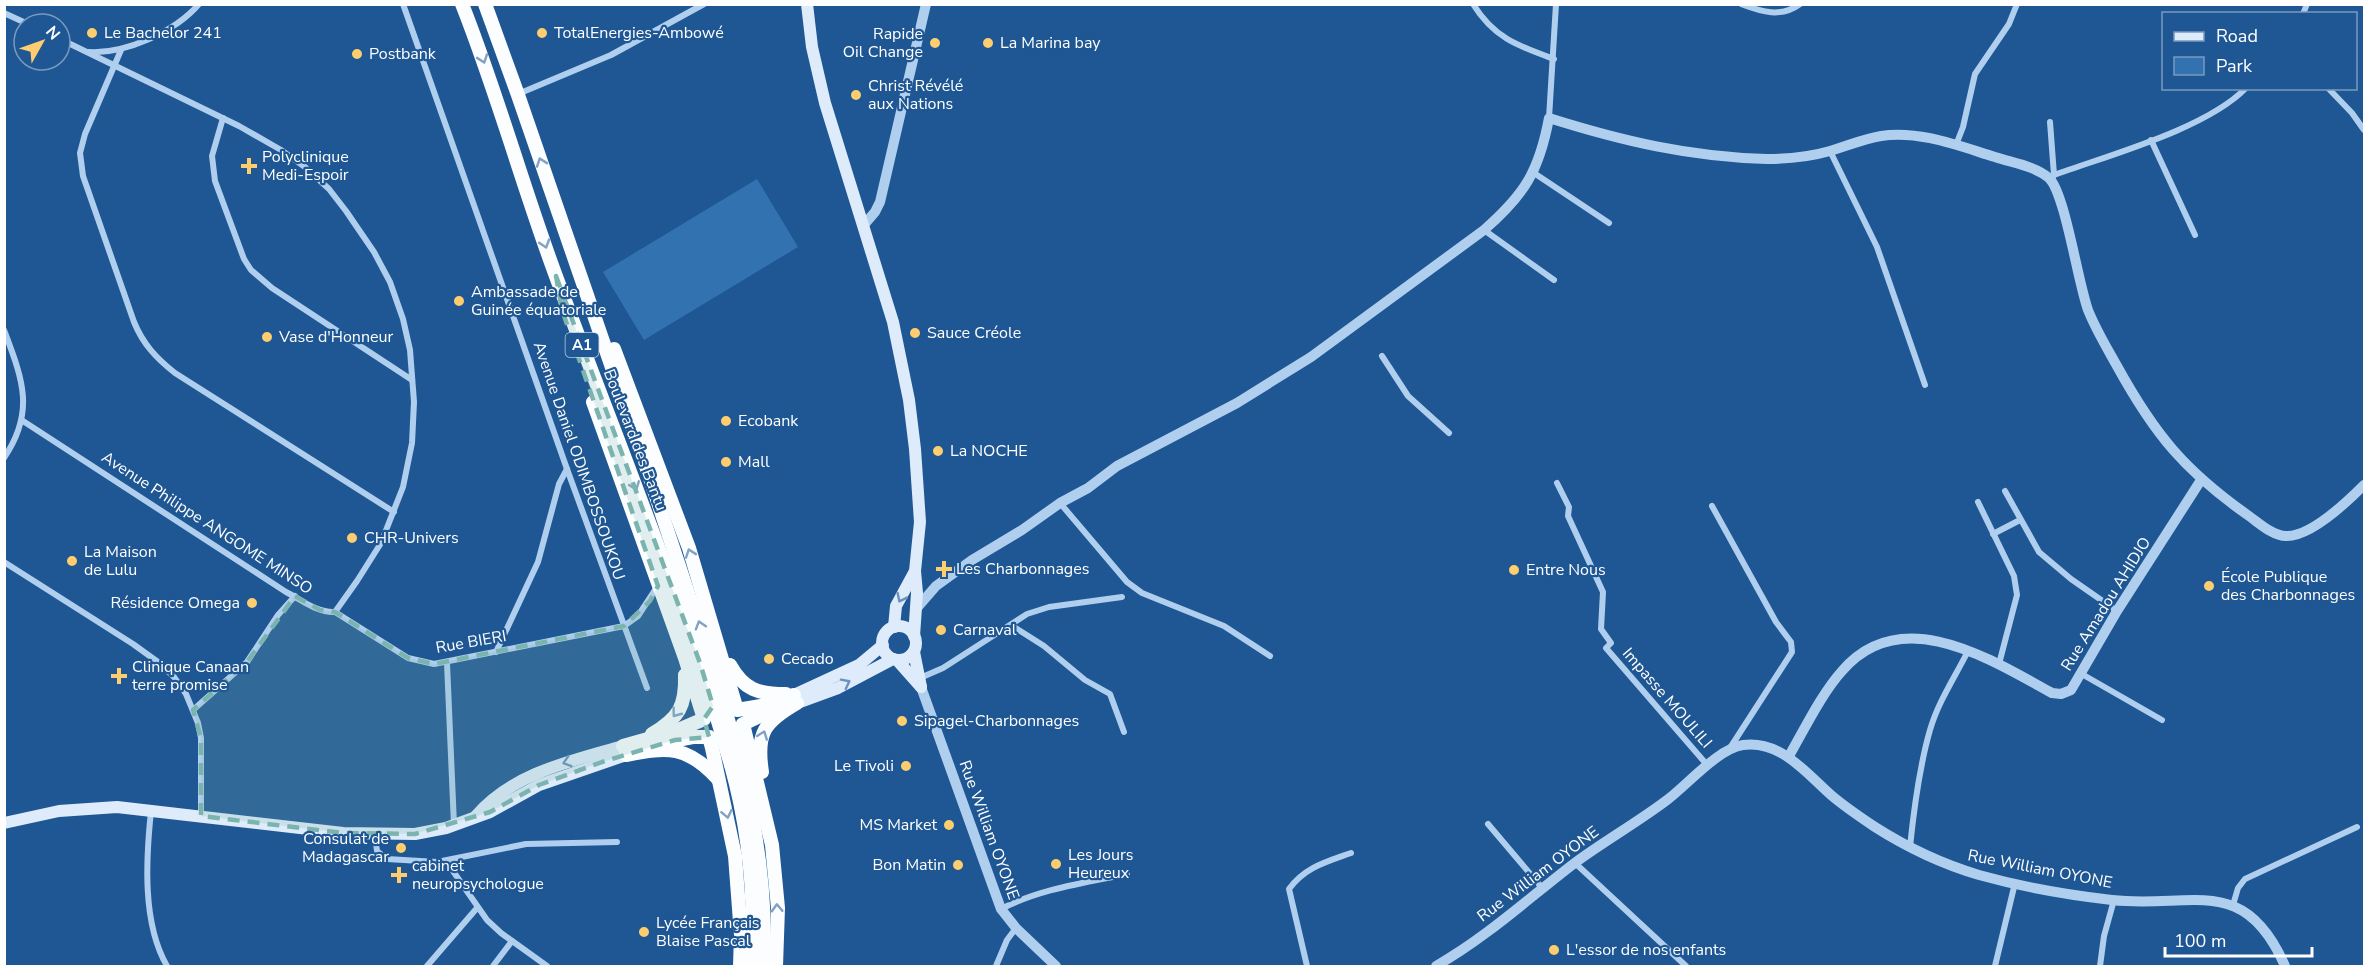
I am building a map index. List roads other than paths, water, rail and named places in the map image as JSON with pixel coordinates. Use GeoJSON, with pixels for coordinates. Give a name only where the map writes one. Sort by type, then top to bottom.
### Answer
{"type":"FeatureCollection","features":[{"type":"Feature","properties":{"kind":"highway","name":"Boulevard des Bantu"},"geometry":{"type":"LineString","coordinates":[[462,4],[556,276],[664,563],[712,682]]}},
{"type":"Feature","properties":{"kind":"highway","name":"Boulevard des Bantu"},"geometry":{"type":"LineString","coordinates":[[485,4],[692,601],[712,682]]}},
{"type":"Feature","properties":{"kind":"highway"},"geometry":{"type":"LineString","coordinates":[[577,268],[594,298],[646,430],[689,549],[743,724],[772,845],[778,908],[776,966]]}},
{"type":"Feature","properties":{"kind":"highway"},"geometry":{"type":"LineString","coordinates":[[556,276],[562,310],[685,657],[704,718]]}},
{"type":"Feature","properties":{"kind":"highway"},"geometry":{"type":"LineString","coordinates":[[718,642],[743,684],[759,692],[795,699]]}},
{"type":"Feature","properties":{"kind":"highway"},"geometry":{"type":"LineString","coordinates":[[624,751],[658,731],[676,715],[686,692],[685,657]]}},
{"type":"Feature","properties":{"kind":"highway"},"geometry":{"type":"LineString","coordinates":[[712,682],[754,824],[763,904],[763,966]]}},
{"type":"Feature","properties":{"kind":"highway"},"geometry":{"type":"LineString","coordinates":[[740,966],[738,882],[731,833],[709,737],[703,725],[704,718],[709,709],[718,704],[728,704],[737,710],[795,699]]}},
{"type":"Feature","properties":{"kind":"highway"},"geometry":{"type":"LineString","coordinates":[[624,751],[685,738],[709,737],[719,742],[730,742],[739,735],[743,724],[795,699]]}},
{"type":"Feature","properties":{"kind":"highway"},"geometry":{"type":"LineString","coordinates":[[765,812],[767,802],[760,760],[761,737],[772,719],[795,699]]}},
{"type":"Feature","properties":{"kind":"highway"},"geometry":{"type":"LineString","coordinates":[[624,751],[704,718]]}},
{"type":"Feature","properties":{"kind":"highway"},"geometry":{"type":"LineString","coordinates":[[624,751],[677,750],[694,757],[719,780]]}},
{"type":"Feature","properties":{"kind":"highway"},"geometry":{"type":"LineString","coordinates":[[735,764],[749,855],[753,927],[751,966]]}},
{"type":"Feature","properties":{"kind":"main road"},"geometry":{"type":"LineString","coordinates":[[807,4],[818,75],[893,322],[913,425],[920,522],[915,571],[914,636],[916,644],[914,652],[920,682]]}},
{"type":"Feature","properties":{"kind":"main road"},"geometry":{"type":"LineString","coordinates":[[894,627],[896,606],[915,571]]}},
{"type":"Feature","properties":{"kind":"main road"},"geometry":{"type":"LineString","coordinates":[[914,636],[908,629],[894,627],[885,634],[883,645],[886,653],[920,682]]}},
{"type":"Feature","properties":{"kind":"main road"},"geometry":{"type":"LineString","coordinates":[[795,699],[859,665],[883,645]]}},
{"type":"Feature","properties":{"kind":"main road"},"geometry":{"type":"LineString","coordinates":[[795,699],[844,685],[895,659],[907,658],[914,652]]}},
{"type":"Feature","properties":{"kind":"main road"},"geometry":{"type":"LineString","coordinates":[[4,823],[75,808],[104,807],[151,810],[375,835],[415,834],[454,825],[475,817],[486,804],[501,793],[543,770],[624,751]]}},
{"type":"Feature","properties":{"kind":"street"},"geometry":{"type":"LineString","coordinates":[[4,12],[8,4]]}},
{"type":"Feature","properties":{"kind":"street"},"geometry":{"type":"LineString","coordinates":[[85,52],[121,50],[171,28],[199,4]]}},
{"type":"Feature","properties":{"kind":"street","name":"Avenue Daniel ODIMBOSSOUKOU"},"geometry":{"type":"LineString","coordinates":[[403,4],[647,688]]}},
{"type":"Feature","properties":{"kind":"street"},"geometry":{"type":"LineString","coordinates":[[518,95],[610,55],[704,4]]}},
{"type":"Feature","properties":{"kind":"street"},"geometry":{"type":"LineString","coordinates":[[863,226],[880,202],[926,4]]}},
{"type":"Feature","properties":{"kind":"street"},"geometry":{"type":"LineString","coordinates":[[1473,4],[1483,20],[1496,33],[1511,43],[1554,59]]}},
{"type":"Feature","properties":{"kind":"street"},"geometry":{"type":"LineString","coordinates":[[916,609],[936,586],[1060,503],[1088,488],[1118,466],[1237,403],[1311,357],[1484,230],[1515,201],[1534,173],[1549,118],[1556,4]]}},
{"type":"Feature","properties":{"kind":"street"},"geometry":{"type":"LineString","coordinates":[[1741,4],[1777,14],[1790,12],[1800,4]]}},
{"type":"Feature","properties":{"kind":"street"},"geometry":{"type":"LineString","coordinates":[[1956,145],[1963,127],[1975,74],[2009,24],[2017,4]]}},
{"type":"Feature","properties":{"kind":"street"},"geometry":{"type":"LineString","coordinates":[[72,45],[223,118],[305,166],[329,189],[346,211],[381,265],[397,300],[407,336],[414,413],[412,443],[403,487],[381,543],[335,612]]}},
{"type":"Feature","properties":{"kind":"street"},"geometry":{"type":"LineString","coordinates":[[121,50],[85,134],[80,160],[86,188],[134,322],[144,342],[155,356],[175,373],[394,512]]}},
{"type":"Feature","properties":{"kind":"street"},"geometry":{"type":"LineString","coordinates":[[1549,118],[1636,143],[1695,154],[1790,159],[1830,151],[1859,141],[1901,135],[1956,145],[2053,177],[2197,121],[2228,103],[2244,90]]}},
{"type":"Feature","properties":{"kind":"street"},"geometry":{"type":"LineString","coordinates":[[2330,90],[2352,113],[2364,130]]}},
{"type":"Feature","properties":{"kind":"street"},"geometry":{"type":"LineString","coordinates":[[223,118],[212,156],[215,181],[238,247],[251,270],[272,288],[412,380]]}},
{"type":"Feature","properties":{"kind":"street"},"geometry":{"type":"LineString","coordinates":[[2050,122],[2053,177],[2081,288],[2096,328],[2139,406],[2160,436],[2202,480],[2271,531],[2286,536],[2314,526],[2327,518],[2364,485]]}},
{"type":"Feature","properties":{"kind":"street"},"geometry":{"type":"LineString","coordinates":[[2151,140],[2195,235]]}},
{"type":"Feature","properties":{"kind":"street"},"geometry":{"type":"LineString","coordinates":[[1830,151],[1877,247],[1925,385]]}},
{"type":"Feature","properties":{"kind":"street"},"geometry":{"type":"LineString","coordinates":[[1534,173],[1609,223]]}},
{"type":"Feature","properties":{"kind":"street"},"geometry":{"type":"LineString","coordinates":[[1484,230],[1554,280]]}},
{"type":"Feature","properties":{"kind":"street"},"geometry":{"type":"LineString","coordinates":[[4,330],[22,384],[24,397],[22,421],[17,438],[4,458]]}},
{"type":"Feature","properties":{"kind":"street"},"geometry":{"type":"LineString","coordinates":[[1382,356],[1408,396],[1449,433]]}},
{"type":"Feature","properties":{"kind":"street","name":"Avenue Philippe ANGOME MINSO"},"geometry":{"type":"LineString","coordinates":[[22,421],[295,597],[320,610],[335,612]]}},
{"type":"Feature","properties":{"kind":"street"},"geometry":{"type":"LineString","coordinates":[[496,652],[538,562],[559,484],[567,469]]}},
{"type":"Feature","properties":{"kind":"street","name":"Rue Amadou AHIDJO"},"geometry":{"type":"LineString","coordinates":[[1789,756],[1840,672],[1862,652],[1875,644],[1914,638],[1935,641],[1999,664],[2052,693],[2061,694],[2071,690],[2117,610],[2202,480]]}},
{"type":"Feature","properties":{"kind":"street","name":"Impasse MOULILI"},"geometry":{"type":"LineString","coordinates":[[1557,483],[1569,507],[1568,516],[1603,592],[1601,629],[1611,643],[1606,648],[1708,766]]}},
{"type":"Feature","properties":{"kind":"street"},"geometry":{"type":"LineString","coordinates":[[2005,491],[2039,552],[2053,565],[2117,610]]}},
{"type":"Feature","properties":{"kind":"street"},"geometry":{"type":"LineString","coordinates":[[1978,502],[2014,576],[2017,595],[1999,664]]}},
{"type":"Feature","properties":{"kind":"street"},"geometry":{"type":"LineString","coordinates":[[1060,503],[1127,582],[1142,593],[1224,626],[1270,656]]}},
{"type":"Feature","properties":{"kind":"street"},"geometry":{"type":"LineString","coordinates":[[1712,506],[1776,622],[1791,642],[1792,652],[1729,748]]}},
{"type":"Feature","properties":{"kind":"street"},"geometry":{"type":"LineString","coordinates":[[1993,534],[2020,520]]}},
{"type":"Feature","properties":{"kind":"street"},"geometry":{"type":"LineString","coordinates":[[4,562],[103,624],[158,662],[174,677],[186,694],[201,738],[201,816]]}},
{"type":"Feature","properties":{"kind":"street"},"geometry":{"type":"LineString","coordinates":[[624,626],[638,616],[658,586]]}},
{"type":"Feature","properties":{"kind":"street"},"geometry":{"type":"LineString","coordinates":[[193,710],[247,662],[278,615],[295,597]]}},
{"type":"Feature","properties":{"kind":"street"},"geometry":{"type":"LineString","coordinates":[[920,682],[1027,614],[1049,607],[1122,597]]}},
{"type":"Feature","properties":{"kind":"street","name":"Rue BIERI"},"geometry":{"type":"LineString","coordinates":[[335,612],[408,658],[424,663],[447,663],[624,626]]}},
{"type":"Feature","properties":{"kind":"street"},"geometry":{"type":"LineString","coordinates":[[1011,625],[1044,646],[1085,680],[1110,694],[1124,732]]}},
{"type":"Feature","properties":{"kind":"street"},"geometry":{"type":"LineString","coordinates":[[1910,848],[1917,792],[1930,729],[1968,651]]}},
{"type":"Feature","properties":{"kind":"street"},"geometry":{"type":"LineString","coordinates":[[447,663],[454,825]]}},
{"type":"Feature","properties":{"kind":"street"},"geometry":{"type":"LineString","coordinates":[[2080,673],[2162,720]]}},
{"type":"Feature","properties":{"kind":"street","name":"Rue William OYONE"},"geometry":{"type":"LineString","coordinates":[[920,682],[1001,909],[1016,928],[1056,966]]}},
{"type":"Feature","properties":{"kind":"street","name":"Rue William OYONE"},"geometry":{"type":"LineString","coordinates":[[1436,966],[1461,952],[1575,863],[1664,802],[1729,748],[1744,745],[1757,746],[1789,756],[1846,807],[1910,848],[1955,868],[2015,883],[2114,900],[2199,899],[2217,900],[2233,905],[2247,913],[2264,928],[2286,966]]}},
{"type":"Feature","properties":{"kind":"street"},"geometry":{"type":"LineString","coordinates":[[151,810],[148,886],[152,926],[156,943],[167,966]]}},
{"type":"Feature","properties":{"kind":"street"},"geometry":{"type":"LineString","coordinates":[[1488,824],[1543,889]]}},
{"type":"Feature","properties":{"kind":"street"},"geometry":{"type":"LineString","coordinates":[[2233,905],[2238,888],[2245,879],[2357,827]]}},
{"type":"Feature","properties":{"kind":"street"},"geometry":{"type":"LineString","coordinates":[[375,835],[377,851],[387,859],[446,861],[526,844],[617,842]]}},
{"type":"Feature","properties":{"kind":"street"},"geometry":{"type":"LineString","coordinates":[[1307,966],[1289,889],[1312,867],[1351,853]]}},
{"type":"Feature","properties":{"kind":"street"},"geometry":{"type":"LineString","coordinates":[[446,861],[487,920],[512,942],[547,966]]}},
{"type":"Feature","properties":{"kind":"street"},"geometry":{"type":"LineString","coordinates":[[1575,863],[1686,966]]}},
{"type":"Feature","properties":{"kind":"street"},"geometry":{"type":"LineString","coordinates":[[1001,909],[1023,898],[1046,891],[1127,874]]}},
{"type":"Feature","properties":{"kind":"street"},"geometry":{"type":"LineString","coordinates":[[1995,966],[2015,883]]}},
{"type":"Feature","properties":{"kind":"street"},"geometry":{"type":"LineString","coordinates":[[2100,966],[2104,936],[2114,900]]}},
{"type":"Feature","properties":{"kind":"street"},"geometry":{"type":"LineString","coordinates":[[427,966],[477,908]]}},
{"type":"Feature","properties":{"kind":"street"},"geometry":{"type":"LineString","coordinates":[[996,966],[1007,940],[1016,928]]}},
{"type":"Feature","properties":{"kind":"street"},"geometry":{"type":"LineString","coordinates":[[493,966],[512,942]]}},
{"type":"Feature","properties":{"kind":"place","name":"Le Bachelor 241"},"geometry":{"type":"Point","coordinates":[92,33]}},
{"type":"Feature","properties":{"kind":"place","name":"TotalEnergies-Ambowé"},"geometry":{"type":"Point","coordinates":[542,33]}},
{"type":"Feature","properties":{"kind":"place","name":"Rapide Oil Change"},"geometry":{"type":"Point","coordinates":[935,43]}},
{"type":"Feature","properties":{"kind":"place","name":"La Marina bay"},"geometry":{"type":"Point","coordinates":[988,43]}},
{"type":"Feature","properties":{"kind":"place","name":"Postbank"},"geometry":{"type":"Point","coordinates":[357,54]}},
{"type":"Feature","properties":{"kind":"place","name":"Christ Révélé aux Nations"},"geometry":{"type":"Point","coordinates":[856,95]}},
{"type":"Feature","properties":{"kind":"place","name":"Polyclinique Medi-Espoir"},"geometry":{"type":"Point","coordinates":[249,166]}},
{"type":"Feature","properties":{"kind":"place","name":"Ambassade de Guinée équatoriale"},"geometry":{"type":"Point","coordinates":[459,301]}},
{"type":"Feature","properties":{"kind":"place","name":"Sauce Créole"},"geometry":{"type":"Point","coordinates":[915,333]}},
{"type":"Feature","properties":{"kind":"place","name":"Vase d'Honneur"},"geometry":{"type":"Point","coordinates":[267,337]}},
{"type":"Feature","properties":{"kind":"place","name":"Ecobank"},"geometry":{"type":"Point","coordinates":[726,421]}},
{"type":"Feature","properties":{"kind":"place","name":"La NOCHE"},"geometry":{"type":"Point","coordinates":[938,451]}},
{"type":"Feature","properties":{"kind":"place","name":"Mall"},"geometry":{"type":"Point","coordinates":[726,462]}},
{"type":"Feature","properties":{"kind":"place","name":"CHR-Univers"},"geometry":{"type":"Point","coordinates":[352,538]}},
{"type":"Feature","properties":{"kind":"place","name":"La Maison de Lulu"},"geometry":{"type":"Point","coordinates":[72,561]}},
{"type":"Feature","properties":{"kind":"place","name":"Les Charbonnages"},"geometry":{"type":"Point","coordinates":[944,569]}},
{"type":"Feature","properties":{"kind":"place","name":"Entre Nous"},"geometry":{"type":"Point","coordinates":[1514,570]}},
{"type":"Feature","properties":{"kind":"place","name":"École Publique des Charbonnages"},"geometry":{"type":"Point","coordinates":[2209,586]}},
{"type":"Feature","properties":{"kind":"place","name":"Résidence Omega"},"geometry":{"type":"Point","coordinates":[252,603]}},
{"type":"Feature","properties":{"kind":"place","name":"Carnaval"},"geometry":{"type":"Point","coordinates":[941,630]}},
{"type":"Feature","properties":{"kind":"place","name":"Cecado"},"geometry":{"type":"Point","coordinates":[769,659]}},
{"type":"Feature","properties":{"kind":"place","name":"Clinique Canaan terre promise"},"geometry":{"type":"Point","coordinates":[119,676]}},
{"type":"Feature","properties":{"kind":"place","name":"Sipagel-Charbonnages"},"geometry":{"type":"Point","coordinates":[902,721]}},
{"type":"Feature","properties":{"kind":"place","name":"Le Tivoli"},"geometry":{"type":"Point","coordinates":[906,766]}},
{"type":"Feature","properties":{"kind":"place","name":"MS Market"},"geometry":{"type":"Point","coordinates":[949,825]}},
{"type":"Feature","properties":{"kind":"place","name":"Consulat de Madagascar"},"geometry":{"type":"Point","coordinates":[401,848]}},
{"type":"Feature","properties":{"kind":"place","name":"Les Jours Heureux"},"geometry":{"type":"Point","coordinates":[1056,864]}},
{"type":"Feature","properties":{"kind":"place","name":"Bon Matin"},"geometry":{"type":"Point","coordinates":[958,865]}},
{"type":"Feature","properties":{"kind":"place","name":"cabinet neuropsychologue"},"geometry":{"type":"Point","coordinates":[399,875]}},
{"type":"Feature","properties":{"kind":"place","name":"Lycée Français Blaise Pascal"},"geometry":{"type":"Point","coordinates":[644,932]}},
{"type":"Feature","properties":{"kind":"place","name":"L'essor de nos enfants"},"geometry":{"type":"Point","coordinates":[1554,950]}}]}
